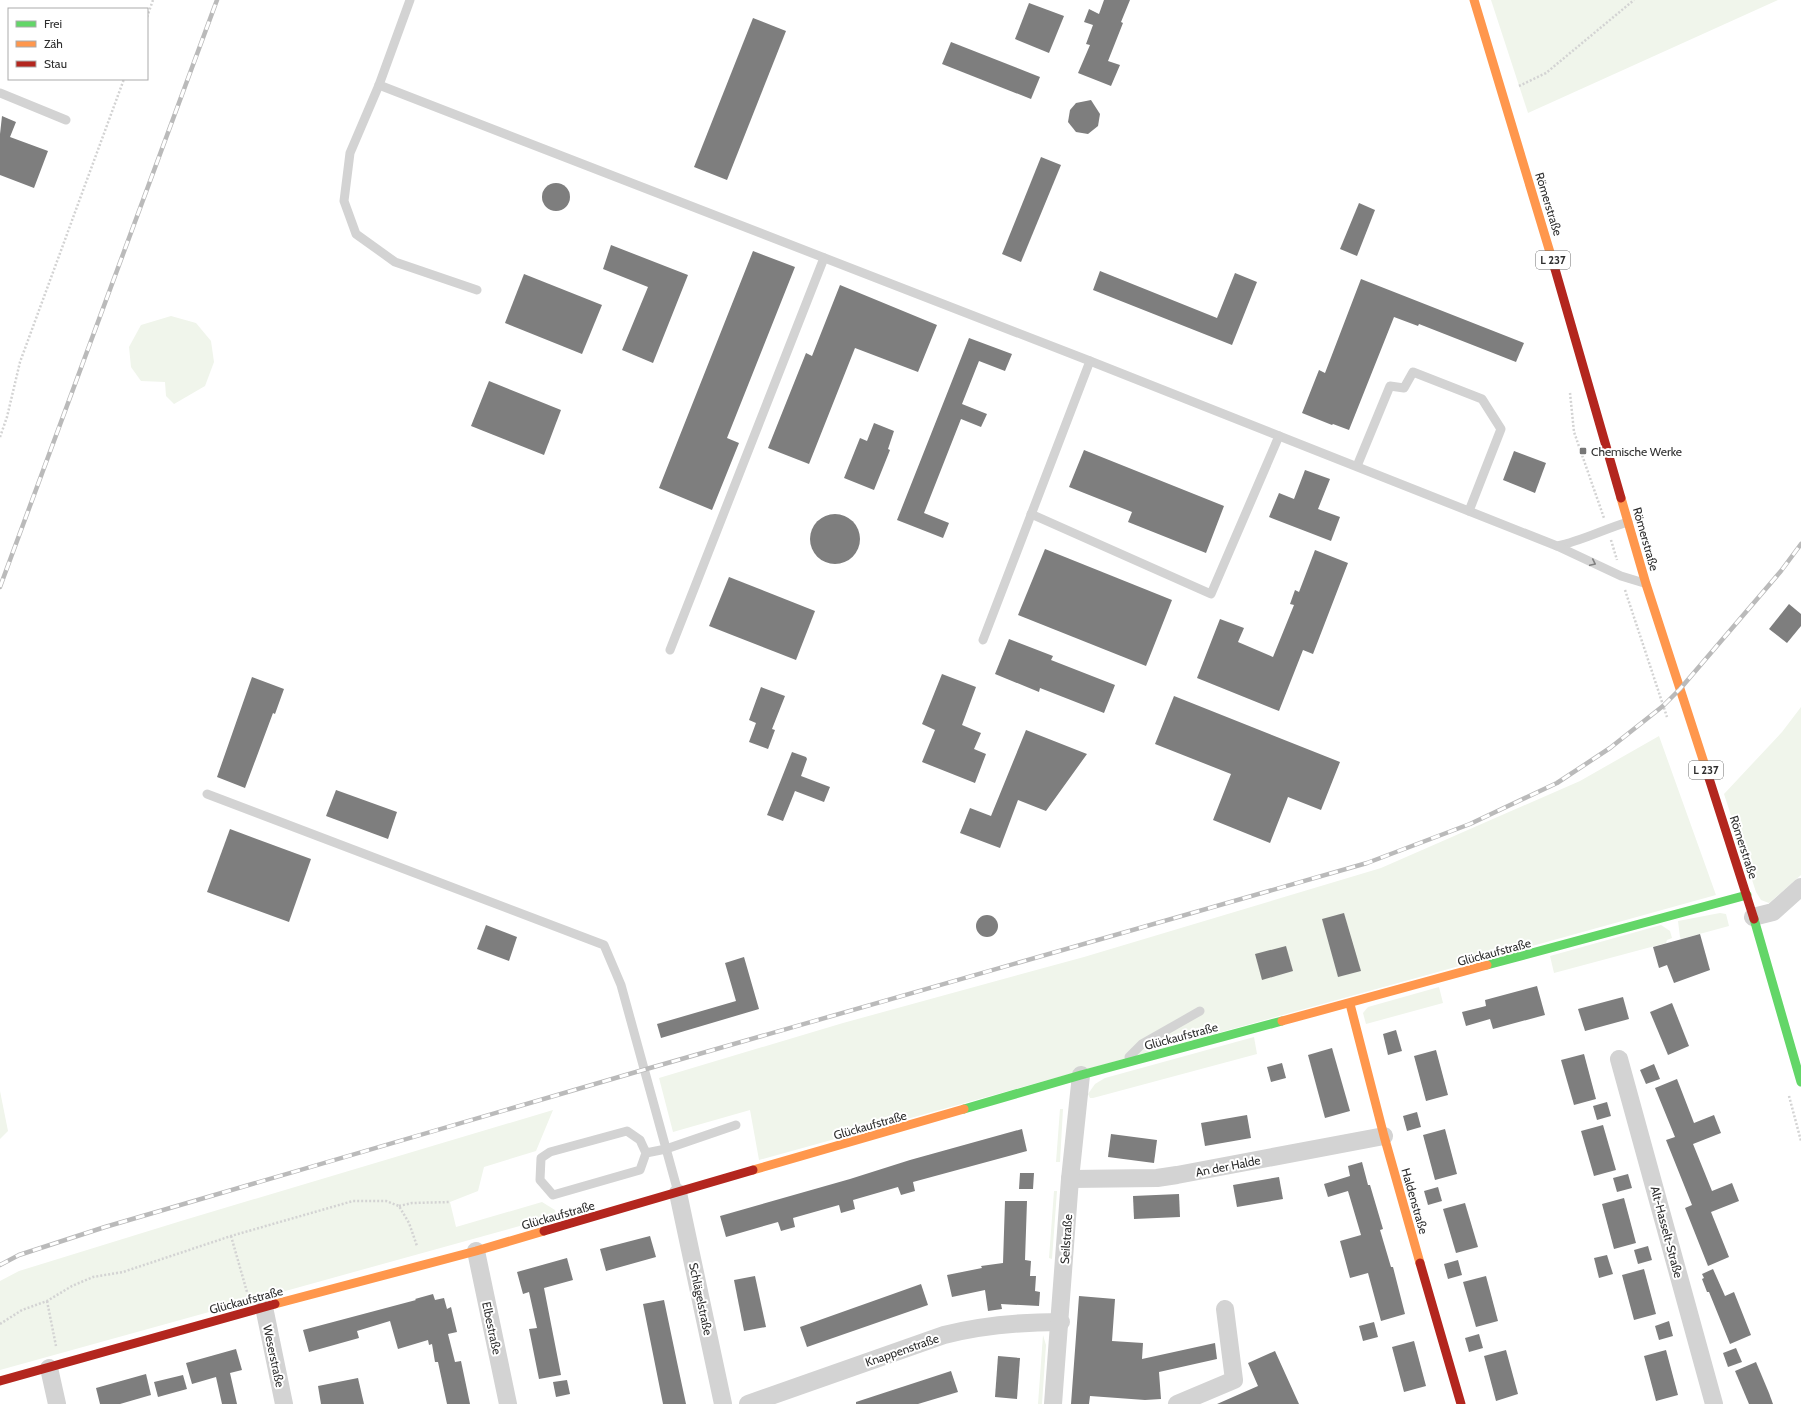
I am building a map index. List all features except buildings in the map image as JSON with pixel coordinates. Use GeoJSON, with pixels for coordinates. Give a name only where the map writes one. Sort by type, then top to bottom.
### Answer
{"type":"FeatureCollection","features":[{"type":"Feature","properties":{"kind":"street","name":"Römerstraße"},"geometry":{"type":"LineString","coordinates":[[1474,0],[1568,311],[1646,584],[1747,895],[1801,1082]]}},
{"type":"Feature","properties":{"kind":"street"},"geometry":{"type":"LineString","coordinates":[[1753,917],[1773,912],[1801,887]]}},
{"type":"Feature","properties":{"kind":"street","name":"Glückaufstraße"},"geometry":{"type":"LineString","coordinates":[[0,1381],[258,1309],[476,1251],[1081,1075],[1350,1004],[1747,895]]}},
{"type":"Feature","properties":{"kind":"street","name":"Haldenstraße"},"geometry":{"type":"LineString","coordinates":[[1350,1004],[1384,1136],[1461,1404]]}},
{"type":"Feature","properties":{"kind":"street","name":"Alt-Hasselt-Straße"},"geometry":{"type":"LineString","coordinates":[[1619,1059],[1714,1404]]}},
{"type":"Feature","properties":{"kind":"street","name":"Seilstraße"},"geometry":{"type":"LineString","coordinates":[[1053,1404],[1061,1322],[1070,1179],[1081,1075]]}},
{"type":"Feature","properties":{"kind":"street","name":"An der Halde"},"geometry":{"type":"LineString","coordinates":[[1070,1179],[1157,1178],[1384,1136]]}},
{"type":"Feature","properties":{"kind":"street","name":"Schlägelstraße"},"geometry":{"type":"LineString","coordinates":[[678,1193],[723,1404]]}},
{"type":"Feature","properties":{"kind":"street","name":"Elbestraße"},"geometry":{"type":"LineString","coordinates":[[476,1251],[508,1404]]}},
{"type":"Feature","properties":{"kind":"street","name":"Weserstraße"},"geometry":{"type":"LineString","coordinates":[[258,1309],[284,1404]]}},
{"type":"Feature","properties":{"kind":"street"},"geometry":{"type":"LineString","coordinates":[[1177,1404],[1234,1380],[1225,1309]]}},
{"type":"Feature","properties":{"kind":"street","name":"Knappenstraße"},"geometry":{"type":"LineString","coordinates":[[748,1404],[962,1330],[993,1324],[1061,1322]]}},
{"type":"Feature","properties":{"kind":"street"},"geometry":{"type":"LineString","coordinates":[[55,1366],[57,1404]]}},
{"type":"Feature","properties":{"kind":"lane"},"geometry":{"type":"LineString","coordinates":[[410,0],[379,85],[350,153],[344,201],[356,234],[395,262],[477,290]]}},
{"type":"Feature","properties":{"kind":"lane"},"geometry":{"type":"LineString","coordinates":[[379,85],[1357,466],[1557,546],[1621,576],[1646,584]]}},
{"type":"Feature","properties":{"kind":"lane"},"geometry":{"type":"LineString","coordinates":[[0,93],[66,120]]}},
{"type":"Feature","properties":{"kind":"lane"},"geometry":{"type":"LineString","coordinates":[[670,650],[824,258]]}},
{"type":"Feature","properties":{"kind":"lane"},"geometry":{"type":"LineString","coordinates":[[983,640],[1090,361]]}},
{"type":"Feature","properties":{"kind":"lane"},"geometry":{"type":"LineString","coordinates":[[1357,466],[1390,386],[1404,388],[1413,372],[1482,399],[1501,429],[1469,511]]}},
{"type":"Feature","properties":{"kind":"lane"},"geometry":{"type":"LineString","coordinates":[[1031,514],[1211,594],[1279,436]]}},
{"type":"Feature","properties":{"kind":"lane"},"geometry":{"type":"LineString","coordinates":[[1557,546],[1577,542],[1607,528],[1628,522]]}},
{"type":"Feature","properties":{"kind":"lane"},"geometry":{"type":"LineString","coordinates":[[207,794],[604,945],[621,984],[678,1193]]}},
{"type":"Feature","properties":{"kind":"lane"},"geometry":{"type":"LineString","coordinates":[[1122,1064],[1142,1044],[1200,1010]]}},
{"type":"Feature","properties":{"kind":"lane"},"geometry":{"type":"LineString","coordinates":[[646,1153],[666,1149],[736,1125]]}},
{"type":"Feature","properties":{"kind":"lane"},"geometry":{"type":"LineString","coordinates":[[626,1131],[640,1140],[646,1153],[640,1170],[553,1195],[540,1180],[541,1158],[550,1152],[626,1131]]}},
{"type":"Feature","properties":{"kind":"path"},"geometry":{"type":"LineString","coordinates":[[148,14],[153,0]]}},
{"type":"Feature","properties":{"kind":"path"},"geometry":{"type":"LineString","coordinates":[[1503,94],[1546,74],[1634,0]]}},
{"type":"Feature","properties":{"kind":"path"},"geometry":{"type":"LineString","coordinates":[[0,437],[7,417],[20,362],[124,80]]}},
{"type":"Feature","properties":{"kind":"path"},"geometry":{"type":"LineString","coordinates":[[0,1324],[22,1310],[47,1301],[72,1286],[93,1277],[123,1272],[230,1236],[354,1201],[386,1201],[399,1206],[412,1203],[450,1202]]}},
{"type":"Feature","properties":{"kind":"path"},"geometry":{"type":"LineString","coordinates":[[399,1206],[409,1223],[424,1265]]}},
{"type":"Feature","properties":{"kind":"path"},"geometry":{"type":"LineString","coordinates":[[230,1236],[258,1309]]}},
{"type":"Feature","properties":{"kind":"path"},"geometry":{"type":"LineString","coordinates":[[47,1301],[55,1366]]}},
{"type":"Feature","properties":{"kind":"shaded area"},"geometry":{"type":"Polygon","coordinates":[[[1491,0],[1778,0],[1528,113],[1491,0]]]}},
{"type":"Feature","properties":{"kind":"shaded area"},"geometry":{"type":"Polygon","coordinates":[[[171,316],[196,323],[211,341],[214,362],[205,386],[174,404],[166,396],[165,382],[141,381],[131,367],[129,347],[141,325],[171,316]]]}},
{"type":"Feature","properties":{"kind":"shaded area"},"geometry":{"type":"Polygon","coordinates":[[[1801,707],[1801,875],[1769,903],[1761,900],[1756,892],[1724,794],[1782,732],[1801,707]]]}},
{"type":"Feature","properties":{"kind":"shaded area"},"geometry":{"type":"Polygon","coordinates":[[[1659,736],[1716,895],[759,1160],[750,1110],[673,1132],[659,1078],[843,1023],[1084,957],[1381,868],[1580,781],[1659,736]]]}},
{"type":"Feature","properties":{"kind":"shaded area"},"geometry":{"type":"Polygon","coordinates":[[[1720,913],[1726,914],[1729,926],[1681,939],[1678,921],[1720,913]]]}},
{"type":"Feature","properties":{"kind":"shaded area"},"geometry":{"type":"Polygon","coordinates":[[[1661,925],[1670,931],[1672,938],[1667,940],[1666,943],[1554,973],[1550,956],[1661,925]]]}},
{"type":"Feature","properties":{"kind":"shaded area"},"geometry":{"type":"Polygon","coordinates":[[[1439,987],[1443,1003],[1366,1024],[1363,1013],[1368,1007],[1439,987]]]}},
{"type":"Feature","properties":{"kind":"shaded area"},"geometry":{"type":"Polygon","coordinates":[[[1254,1037],[1257,1054],[1093,1098],[1090,1098],[1088,1094],[1095,1084],[1105,1078],[1254,1037]]]}},
{"type":"Feature","properties":{"kind":"shaded area"},"geometry":{"type":"Polygon","coordinates":[[[0,1091],[8,1131],[0,1139],[0,1091]]]}},
{"type":"Feature","properties":{"kind":"shaded area"},"geometry":{"type":"Polygon","coordinates":[[[1060,1109],[1063,1109],[1060,1162],[1056,1162],[1060,1109]]]}},
{"type":"Feature","properties":{"kind":"shaded area"},"geometry":{"type":"Polygon","coordinates":[[[553,1110],[536,1151],[484,1167],[478,1191],[450,1202],[456,1227],[542,1202],[555,1210],[556,1216],[0,1370],[0,1281],[19,1271],[553,1110]]]}},
{"type":"Feature","properties":{"kind":"shaded area"},"geometry":{"type":"Polygon","coordinates":[[[1054,1191],[1057,1191],[1052,1259],[1049,1258],[1054,1191]]]}},
{"type":"Feature","properties":{"kind":"shaded area"},"geometry":{"type":"Polygon","coordinates":[[[1043,1335],[1046,1345],[1042,1404],[1038,1404],[1043,1335]]]}},
{"type":"Feature","properties":{"kind":"railway"},"geometry":{"type":"LineString","coordinates":[[0,587],[217,0]]}},
{"type":"Feature","properties":{"kind":"railway"},"geometry":{"type":"LineString","coordinates":[[0,1265],[19,1255],[105,1227],[636,1072],[1367,863],[1470,824],[1557,783],[1610,748],[1663,706],[1680,689],[1781,571],[1801,544]]}},
{"type":"Feature","properties":{"kind":"traffic: fast"},"geometry":{"type":"LineString","coordinates":[[1487,965],[1747,895]]}},
{"type":"Feature","properties":{"kind":"traffic: fast"},"geometry":{"type":"LineString","coordinates":[[1754,919],[1801,1082]]}},
{"type":"Feature","properties":{"kind":"traffic: fast"},"geometry":{"type":"LineString","coordinates":[[964,1109],[1081,1075],[1282,1021]]}},
{"type":"Feature","properties":{"kind":"traffic: slow"},"geometry":{"type":"LineString","coordinates":[[1474,0],[1555,269]]}},
{"type":"Feature","properties":{"kind":"traffic: slow"},"geometry":{"type":"LineString","coordinates":[[1621,498],[1646,584],[1707,772]]}},
{"type":"Feature","properties":{"kind":"traffic: slow"},"geometry":{"type":"LineString","coordinates":[[1282,1021],[1487,965]]}},
{"type":"Feature","properties":{"kind":"traffic: slow"},"geometry":{"type":"LineString","coordinates":[[1350,1004],[1384,1136],[1420,1263]]}},
{"type":"Feature","properties":{"kind":"traffic: slow"},"geometry":{"type":"LineString","coordinates":[[753,1170],[964,1109]]}},
{"type":"Feature","properties":{"kind":"traffic: slow"},"geometry":{"type":"LineString","coordinates":[[275,1304],[476,1251],[544,1231]]}},
{"type":"Feature","properties":{"kind":"traffic: jam"},"geometry":{"type":"LineString","coordinates":[[1555,269],[1621,498]]}},
{"type":"Feature","properties":{"kind":"traffic: jam"},"geometry":{"type":"LineString","coordinates":[[1707,772],[1754,919]]}},
{"type":"Feature","properties":{"kind":"traffic: jam"},"geometry":{"type":"LineString","coordinates":[[544,1231],[753,1170]]}},
{"type":"Feature","properties":{"kind":"traffic: jam"},"geometry":{"type":"LineString","coordinates":[[1420,1263],[1461,1404]]}},
{"type":"Feature","properties":{"kind":"traffic: jam"},"geometry":{"type":"LineString","coordinates":[[0,1381],[275,1304]]}},
{"type":"Feature","properties":{"kind":"place","name":"Chemische Werke"},"geometry":{"type":"Point","coordinates":[1583,451]}}]}
